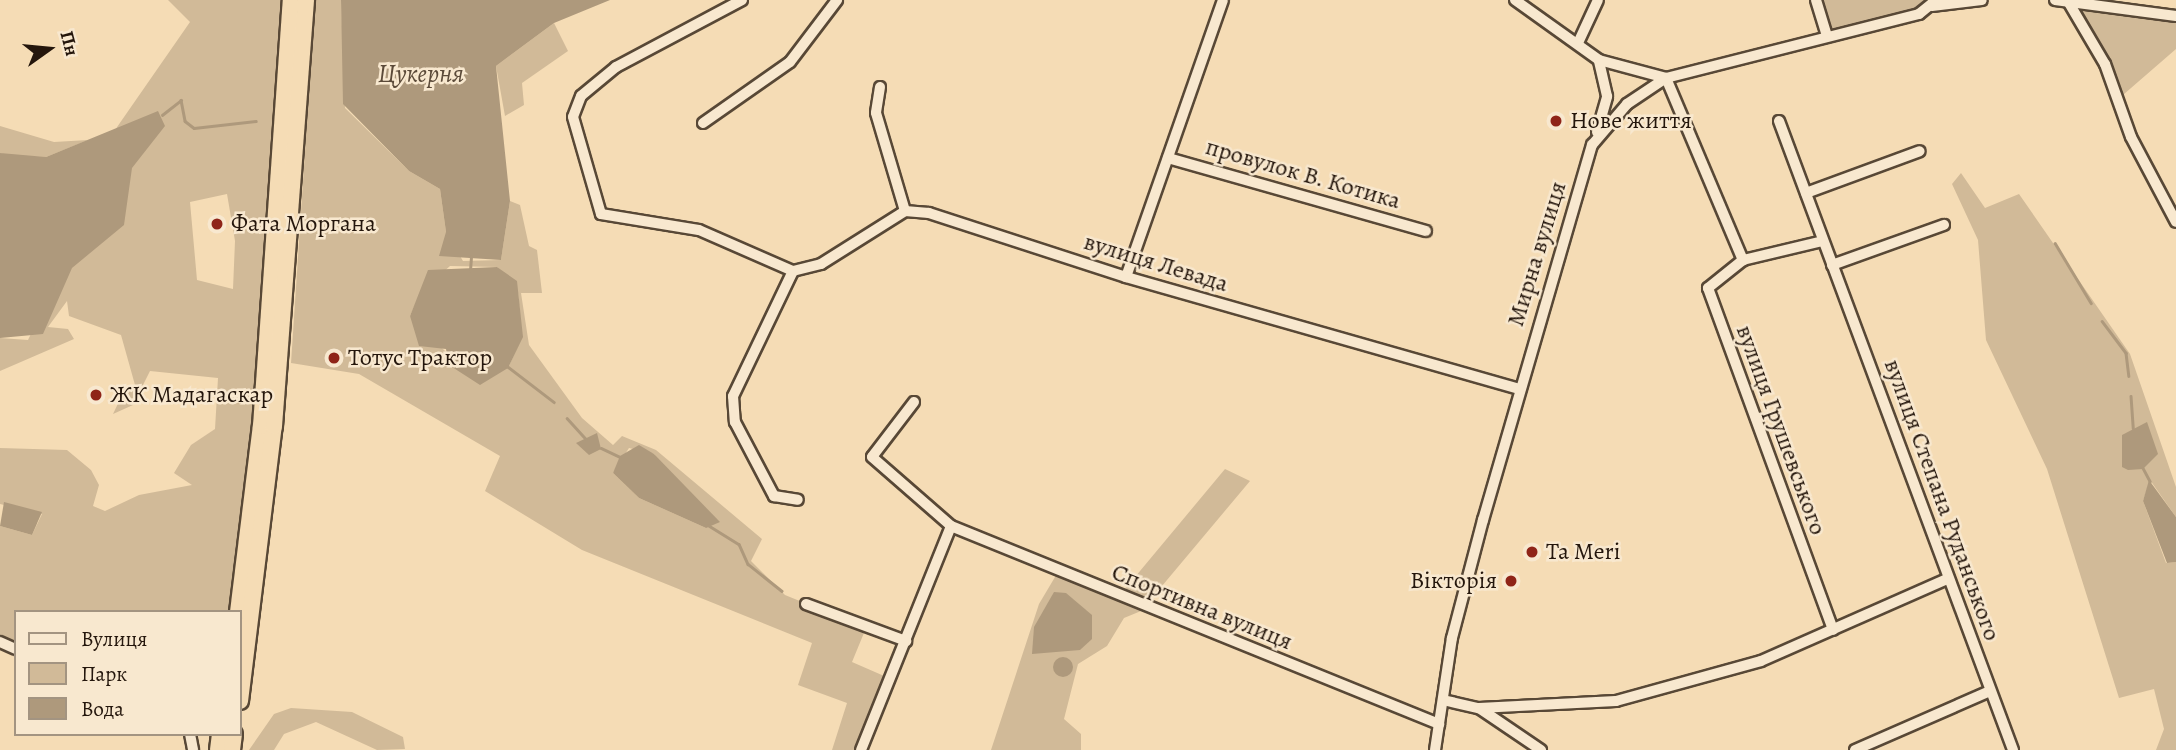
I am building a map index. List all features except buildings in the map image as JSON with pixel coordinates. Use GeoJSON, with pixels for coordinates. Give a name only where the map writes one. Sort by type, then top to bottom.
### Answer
{"type":"FeatureCollection","features":[{"type":"Feature","properties":{"kind":"highway"},"geometry":{"type":"LineString","coordinates":[[238,610],[261,426],[291,0]]}},
{"type":"Feature","properties":{"kind":"highway"},"geometry":{"type":"LineString","coordinates":[[242,685],[273,440],[306,0]]}},
{"type":"Feature","properties":{"kind":"street"},"geometry":{"type":"LineString","coordinates":[[742,0],[616,67],[581,96],[573,117],[601,214],[699,230],[793,271],[821,264],[905,211],[876,113],[880,87]]}},
{"type":"Feature","properties":{"kind":"street"},"geometry":{"type":"LineString","coordinates":[[703,123],[790,62],[837,0]]}},
{"type":"Feature","properties":{"kind":"street"},"geometry":{"type":"LineString","coordinates":[[1126,277],[1223,0]]}},
{"type":"Feature","properties":{"kind":"street"},"geometry":{"type":"LineString","coordinates":[[1515,0],[1533,18],[1578,43],[1599,60],[1666,78],[1743,260]]}},
{"type":"Feature","properties":{"kind":"street"},"geometry":{"type":"LineString","coordinates":[[1578,43],[1598,0]]}},
{"type":"Feature","properties":{"kind":"street"},"geometry":{"type":"LineString","coordinates":[[1816,0],[1827,36]]}},
{"type":"Feature","properties":{"kind":"street","name":"Мирна вулиця"},"geometry":{"type":"LineString","coordinates":[[1435,750],[1452,638],[1519,389],[1592,145],[1627,104],[1666,78],[1827,36],[1934,3],[1982,0]]}},
{"type":"Feature","properties":{"kind":"street"},"geometry":{"type":"LineString","coordinates":[[2055,0],[2176,16]]}},
{"type":"Feature","properties":{"kind":"street"},"geometry":{"type":"LineString","coordinates":[[2070,3],[2105,64],[2131,138],[2176,222]]}},
{"type":"Feature","properties":{"kind":"street"},"geometry":{"type":"LineString","coordinates":[[1592,145],[1607,96],[1599,60]]}},
{"type":"Feature","properties":{"kind":"street","name":"вулиця Степана Руданського"},"geometry":{"type":"LineString","coordinates":[[1779,121],[1947,579],[2013,750]]}},
{"type":"Feature","properties":{"kind":"street"},"geometry":{"type":"LineString","coordinates":[[1806,193],[1920,151]]}},
{"type":"Feature","properties":{"kind":"street","name":"провулок В. Котика"},"geometry":{"type":"LineString","coordinates":[[1168,158],[1426,231]]}},
{"type":"Feature","properties":{"kind":"street","name":"вулиця Левада"},"geometry":{"type":"LineString","coordinates":[[905,211],[929,213],[1126,277],[1519,389]]}},
{"type":"Feature","properties":{"kind":"street"},"geometry":{"type":"LineString","coordinates":[[1832,265],[1944,225]]}},
{"type":"Feature","properties":{"kind":"street","name":"вулиця Грушевського"},"geometry":{"type":"LineString","coordinates":[[1823,241],[1743,260],[1708,288],[1833,630]]}},
{"type":"Feature","properties":{"kind":"street"},"geometry":{"type":"LineString","coordinates":[[793,271],[733,397],[735,422],[774,496],[798,500]]}},
{"type":"Feature","properties":{"kind":"street","name":"Спортивна вулиця"},"geometry":{"type":"LineString","coordinates":[[914,402],[872,457],[951,526],[1439,724]]}},
{"type":"Feature","properties":{"kind":"street"},"geometry":{"type":"LineString","coordinates":[[861,750],[951,526]]}},
{"type":"Feature","properties":{"kind":"street"},"geometry":{"type":"LineString","coordinates":[[1443,699],[1479,708],[1616,701],[1761,661],[1947,579]]}},
{"type":"Feature","properties":{"kind":"street"},"geometry":{"type":"LineString","coordinates":[[806,604],[905,641]]}},
{"type":"Feature","properties":{"kind":"street"},"geometry":{"type":"LineString","coordinates":[[1855,750],[1990,691]]}},
{"type":"Feature","properties":{"kind":"street"},"geometry":{"type":"LineString","coordinates":[[1479,708],[1541,750]]}},
{"type":"Feature","properties":{"kind":"green space"},"geometry":{"type":"Polygon","coordinates":[[[168,0],[284,0],[260,359],[234,610],[14,610],[14,648],[0,642],[0,526],[32,535],[42,514],[0,504],[0,448],[67,450],[91,470],[99,485],[93,506],[105,511],[139,495],[192,485],[174,473],[191,445],[215,429],[218,378],[150,371],[133,405],[113,414],[125,389],[135,385],[121,335],[69,316],[67,301],[48,327],[68,329],[74,339],[0,371],[0,338],[28,340],[131,126],[115,130],[190,22],[168,0]],[[227,194],[190,202],[197,280],[233,289],[235,241],[227,194]]]}},
{"type":"Feature","properties":{"kind":"green space"},"geometry":{"type":"Polygon","coordinates":[[[315,0],[341,0],[345,108],[409,171],[440,189],[446,232],[463,261],[501,260],[510,201],[520,205],[529,246],[537,250],[542,293],[521,293],[529,345],[582,418],[613,445],[622,436],[656,450],[762,539],[751,561],[785,595],[866,628],[852,662],[891,679],[861,750],[832,750],[847,703],[798,685],[812,643],[582,550],[485,491],[500,456],[359,374],[291,363],[315,0]],[[450,266],[420,293],[410,316],[449,355],[508,368],[522,337],[518,293],[497,267],[450,266]],[[629,448],[613,473],[639,498],[706,528],[654,454],[629,448]]]}},
{"type":"Feature","properties":{"kind":"green space"},"geometry":{"type":"Polygon","coordinates":[[[1823,0],[1931,0],[1924,8],[1832,31],[1823,0]]]}},
{"type":"Feature","properties":{"kind":"green space"},"geometry":{"type":"Polygon","coordinates":[[[2070,7],[2176,23],[2176,49],[2116,101],[2104,65],[2070,7]]]}},
{"type":"Feature","properties":{"kind":"green space"},"geometry":{"type":"Polygon","coordinates":[[[554,23],[568,51],[522,83],[524,105],[505,116],[496,66],[554,23]]]}},
{"type":"Feature","properties":{"kind":"green space"},"geometry":{"type":"Polygon","coordinates":[[[0,126],[54,142],[88,140],[46,157],[9,156],[0,153],[0,126]]]}},
{"type":"Feature","properties":{"kind":"green space"},"geometry":{"type":"Polygon","coordinates":[[[1961,173],[1985,208],[2019,194],[2130,354],[2176,487],[2176,517],[2150,480],[2143,501],[2166,563],[2176,562],[2176,750],[2156,750],[2164,729],[2154,689],[2119,698],[2047,469],[1986,340],[1978,240],[1952,184],[1961,173]]]}},
{"type":"Feature","properties":{"kind":"green space"},"geometry":{"type":"Polygon","coordinates":[[[1225,469],[1250,481],[1141,611],[1124,618],[1107,646],[1078,664],[1064,719],[1081,734],[1081,750],[991,750],[1039,604],[1058,572],[1120,595],[1225,469]]]}},
{"type":"Feature","properties":{"kind":"green space"},"geometry":{"type":"Polygon","coordinates":[[[291,708],[352,712],[403,737],[405,749],[377,750],[316,722],[284,734],[274,750],[249,750],[274,714],[291,708]]]}},
{"type":"Feature","properties":{"kind":"water","name":"Цукерня"},"geometry":{"type":"Polygon","coordinates":[[[341,0],[610,0],[554,23],[496,66],[510,201],[501,260],[439,256],[446,232],[440,189],[409,171],[343,104],[341,0]]]}},
{"type":"Feature","properties":{"kind":"water"},"geometry":{"type":"Polygon","coordinates":[[[158,111],[165,126],[132,168],[124,225],[72,268],[43,334],[0,338],[0,153],[46,157],[158,111]]]}},
{"type":"Feature","properties":{"kind":"water"},"geometry":{"type":"Polygon","coordinates":[[[497,267],[517,281],[523,337],[508,368],[480,385],[449,365],[446,349],[419,346],[410,316],[428,270],[497,267]]]}},
{"type":"Feature","properties":{"kind":"water"},"geometry":{"type":"Polygon","coordinates":[[[2147,422],[2158,454],[2143,469],[2128,470],[2122,467],[2122,435],[2147,422]]]}},
{"type":"Feature","properties":{"kind":"water"},"geometry":{"type":"Polygon","coordinates":[[[597,433],[601,449],[589,455],[576,443],[597,433]]]}},
{"type":"Feature","properties":{"kind":"water"},"geometry":{"type":"Polygon","coordinates":[[[639,445],[654,454],[720,522],[706,528],[639,498],[613,473],[620,456],[639,445]]]}},
{"type":"Feature","properties":{"kind":"water"},"geometry":{"type":"Polygon","coordinates":[[[2149,480],[2176,517],[2176,562],[2167,563],[2143,501],[2149,480]]]}},
{"type":"Feature","properties":{"kind":"water"},"geometry":{"type":"Polygon","coordinates":[[[4,502],[42,512],[32,535],[0,526],[4,502]]]}},
{"type":"Feature","properties":{"kind":"water"},"geometry":{"type":"Polygon","coordinates":[[[1054,592],[1066,593],[1092,615],[1092,639],[1080,650],[1032,654],[1034,627],[1054,592]]]}},
{"type":"Feature","properties":{"kind":"water"},"geometry":{"type":"Polygon","coordinates":[[[1059,657],[1067,657],[1073,667],[1067,677],[1059,677],[1053,671],[1053,663],[1059,657]]]}},
{"type":"Feature","properties":{"kind":"waterway"},"geometry":{"type":"LineString","coordinates":[[162,115],[181,100],[185,121],[194,128],[256,121]]}},
{"type":"Feature","properties":{"kind":"waterway"},"geometry":{"type":"LineString","coordinates":[[2055,243],[2091,303]]}},
{"type":"Feature","properties":{"kind":"waterway"},"geometry":{"type":"LineString","coordinates":[[470,271],[471,257]]}},
{"type":"Feature","properties":{"kind":"waterway"},"geometry":{"type":"LineString","coordinates":[[2102,321],[2126,353],[2129,376]]}},
{"type":"Feature","properties":{"kind":"waterway"},"geometry":{"type":"LineString","coordinates":[[507,366],[554,402]]}},
{"type":"Feature","properties":{"kind":"waterway"},"geometry":{"type":"LineString","coordinates":[[2131,396],[2133,428]]}},
{"type":"Feature","properties":{"kind":"waterway"},"geometry":{"type":"LineString","coordinates":[[567,418],[586,439]]}},
{"type":"Feature","properties":{"kind":"waterway"},"geometry":{"type":"LineString","coordinates":[[601,448],[620,457]]}},
{"type":"Feature","properties":{"kind":"waterway"},"geometry":{"type":"LineString","coordinates":[[2143,468],[2150,481]]}},
{"type":"Feature","properties":{"kind":"waterway"},"geometry":{"type":"LineString","coordinates":[[708,525],[739,544],[748,564],[782,591]]}},
{"type":"Feature","properties":{"kind":"place","name":"Нове життя"},"geometry":{"type":"Point","coordinates":[1556,121]}},
{"type":"Feature","properties":{"kind":"place","name":"Фата Моргана"},"geometry":{"type":"Point","coordinates":[217,224]}},
{"type":"Feature","properties":{"kind":"place","name":"Тотус Трактор"},"geometry":{"type":"Point","coordinates":[334,358]}},
{"type":"Feature","properties":{"kind":"place","name":"ЖК Мадагаскар"},"geometry":{"type":"Point","coordinates":[96,395]}},
{"type":"Feature","properties":{"kind":"place","name":"Ta Meri"},"geometry":{"type":"Point","coordinates":[1532,552]}},
{"type":"Feature","properties":{"kind":"place","name":"Вікторія"},"geometry":{"type":"Point","coordinates":[1511,581]}}]}
